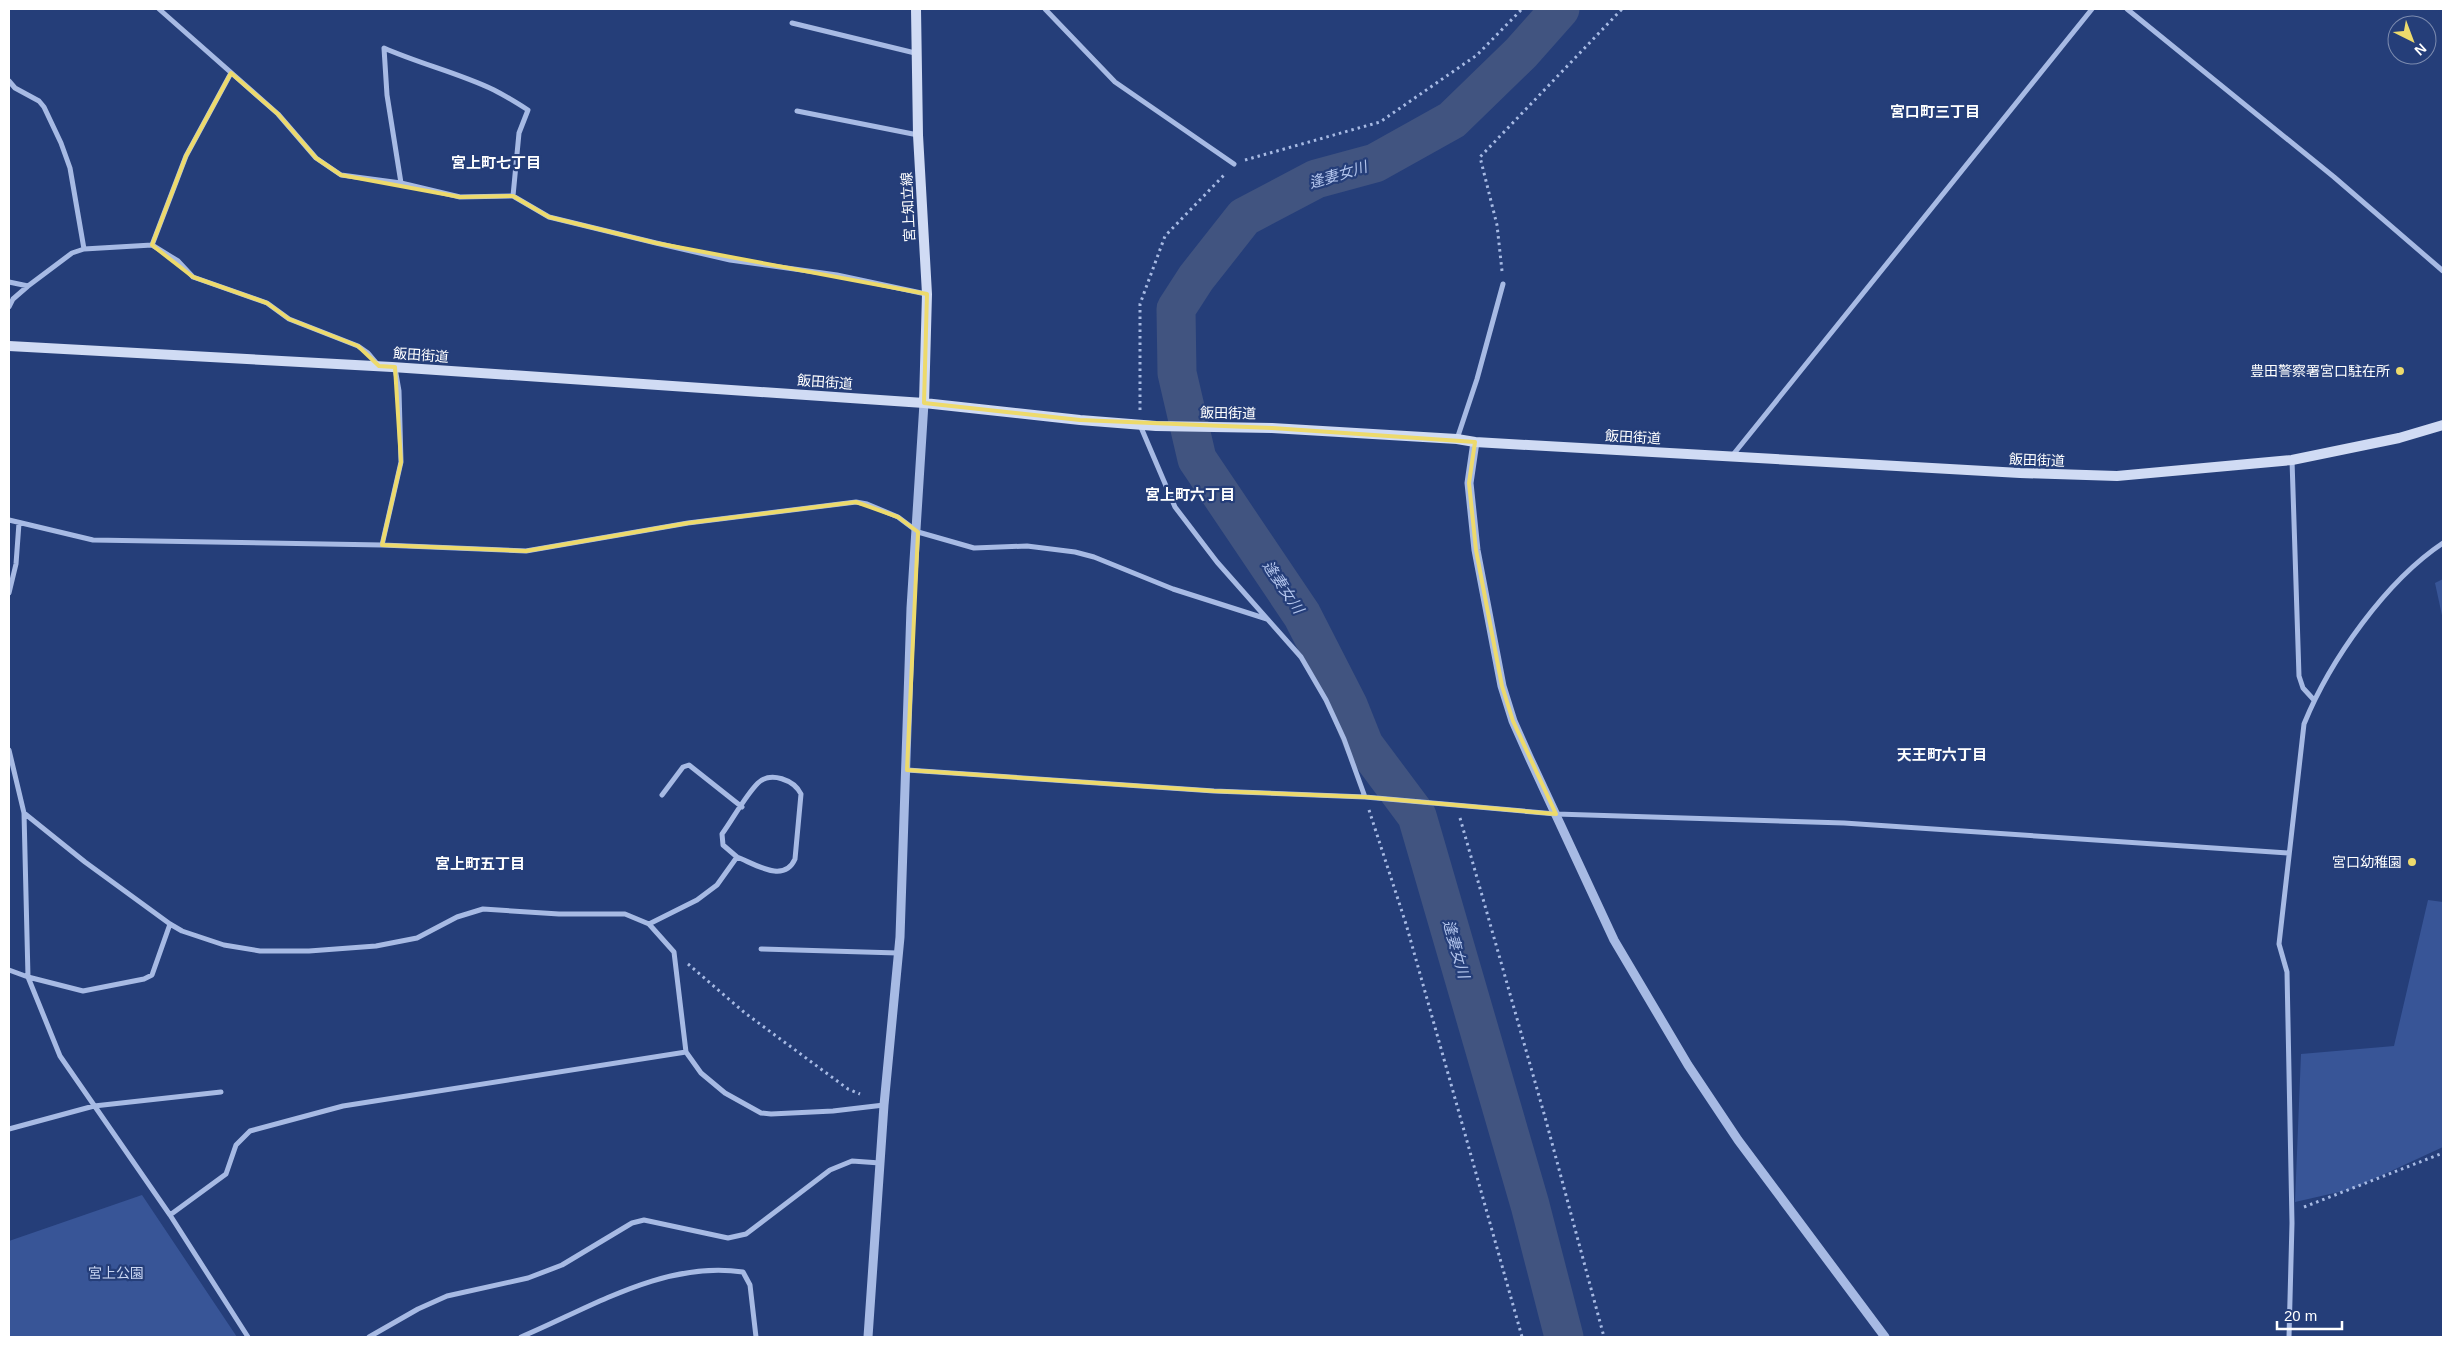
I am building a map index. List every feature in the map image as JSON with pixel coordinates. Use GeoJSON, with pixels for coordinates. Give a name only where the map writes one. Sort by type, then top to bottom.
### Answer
{"type":"FeatureCollection","features":[{"type":"Feature","properties":{"kind":"main road","name":"宮上知立線"},"geometry":{"type":"LineString","coordinates":[[916,9],[915,53],[918,135],[927,294],[924,403]]}},
{"type":"Feature","properties":{"kind":"main road","name":"飯田街道"},"geometry":{"type":"LineString","coordinates":[[9,346],[379,366],[924,403],[1080,420],[1140,423],[1156,426],[1272,428],[1457,439],[1475,442],[2020,473],[2117,476],[2292,460],[2399,438],[2443,425]]}},
{"type":"Feature","properties":{"kind":"street"},"geometry":{"type":"LineString","coordinates":[[159,9],[278,114],[316,158],[341,175],[401,183],[460,197],[513,196],[549,217],[656,243],[730,260],[838,275],[927,294]]}},
{"type":"Feature","properties":{"kind":"street"},"geometry":{"type":"LineString","coordinates":[[1045,9],[1115,82],[1234,164]]}},
{"type":"Feature","properties":{"kind":"street"},"geometry":{"type":"LineString","coordinates":[[1732,456],[2092,9]]}},
{"type":"Feature","properties":{"kind":"street"},"geometry":{"type":"LineString","coordinates":[[2127,9],[2339,181],[2443,272]]}},
{"type":"Feature","properties":{"kind":"street"},"geometry":{"type":"LineString","coordinates":[[792,23],[915,53]]}},
{"type":"Feature","properties":{"kind":"street"},"geometry":{"type":"LineString","coordinates":[[401,183],[387,95],[384,48],[494,90],[528,110],[519,133],[513,196]]}},
{"type":"Feature","properties":{"kind":"street"},"geometry":{"type":"LineString","coordinates":[[152,245],[186,156],[231,73]]}},
{"type":"Feature","properties":{"kind":"street"},"geometry":{"type":"LineString","coordinates":[[9,81],[15,88],[44,107],[61,143],[70,168],[84,249]]}},
{"type":"Feature","properties":{"kind":"street"},"geometry":{"type":"LineString","coordinates":[[797,111],[918,135]]}},
{"type":"Feature","properties":{"kind":"street"},"geometry":{"type":"LineString","coordinates":[[9,307],[14,299],[28,286],[61,260],[84,249],[152,245],[178,261],[193,277],[267,303],[289,319],[358,346],[368,353],[379,366]]}},
{"type":"Feature","properties":{"kind":"street"},"geometry":{"type":"LineString","coordinates":[[9,282],[28,286]]}},
{"type":"Feature","properties":{"kind":"street"},"geometry":{"type":"LineString","coordinates":[[1457,439],[1477,379],[1503,284]]}},
{"type":"Feature","properties":{"kind":"street"},"geometry":{"type":"LineString","coordinates":[[382,545],[401,462],[399,390],[395,367]]}},
{"type":"Feature","properties":{"kind":"street"},"geometry":{"type":"LineString","coordinates":[[868,1337],[884,1105],[898,953],[907,770],[912,608],[918,532],[924,403]]}},
{"type":"Feature","properties":{"kind":"street"},"geometry":{"type":"LineString","coordinates":[[1140,423],[1175,507],[1217,562],[1301,657],[1326,700],[1344,739],[1365,797]]}},
{"type":"Feature","properties":{"kind":"street"},"geometry":{"type":"LineString","coordinates":[[1475,442],[1469,483],[1476,550],[1502,686],[1513,721],[1614,940],[1688,1065],[1738,1140],[1885,1337]]}},
{"type":"Feature","properties":{"kind":"street"},"geometry":{"type":"LineString","coordinates":[[2292,460],[2299,676],[2303,688],[2314,700]]}},
{"type":"Feature","properties":{"kind":"street"},"geometry":{"type":"LineString","coordinates":[[9,520],[93,540],[382,545],[526,551],[688,523],[856,502],[867,504],[898,516],[918,532],[974,548],[1027,546],[1075,552],[1094,557],[1173,589],[1267,619]]}},
{"type":"Feature","properties":{"kind":"street"},"geometry":{"type":"LineString","coordinates":[[9,593],[16,564],[18,523]]}},
{"type":"Feature","properties":{"kind":"street"},"geometry":{"type":"LineString","coordinates":[[2289,1337],[2292,1211],[2287,972],[2279,944],[2304,724],[2314,700],[2348,644],[2384,598],[2415,564],[2443,543]]}},
{"type":"Feature","properties":{"kind":"street"},"geometry":{"type":"LineString","coordinates":[[9,750],[24,813],[28,978],[60,1056],[170,1215],[248,1337]]}},
{"type":"Feature","properties":{"kind":"street"},"geometry":{"type":"LineString","coordinates":[[662,795],[683,767],[689,765],[742,806]]}},
{"type":"Feature","properties":{"kind":"street"},"geometry":{"type":"LineString","coordinates":[[907,770],[1214,791],[1365,797],[1556,814],[1844,823],[2288,853]]}},
{"type":"Feature","properties":{"kind":"street"},"geometry":{"type":"LineString","coordinates":[[764,779],[784,779],[796,785],[801,794],[795,859],[792,865],[784,872],[777,873],[737,857],[723,845],[722,834],[758,784],[764,779]]}},
{"type":"Feature","properties":{"kind":"street"},"geometry":{"type":"LineString","coordinates":[[24,813],[85,862],[170,924],[182,931],[224,945],[260,951],[308,952],[376,946],[417,938],[456,917],[484,909],[559,914],[625,914],[649,924],[674,952],[686,1052],[711,1083],[741,1104],[761,1113],[814,1112],[884,1105]]}},
{"type":"Feature","properties":{"kind":"street"},"geometry":{"type":"LineString","coordinates":[[649,924],[697,900],[717,885],[737,857]]}},
{"type":"Feature","properties":{"kind":"street"},"geometry":{"type":"LineString","coordinates":[[9,970],[28,978],[83,991],[144,979],[152,975],[170,924]]}},
{"type":"Feature","properties":{"kind":"street"},"geometry":{"type":"LineString","coordinates":[[761,949],[898,953]]}},
{"type":"Feature","properties":{"kind":"street"},"geometry":{"type":"LineString","coordinates":[[170,1215],[226,1174],[236,1145],[250,1131],[343,1106],[686,1052]]}},
{"type":"Feature","properties":{"kind":"street"},"geometry":{"type":"LineString","coordinates":[[9,1129],[94,1106],[221,1092]]}},
{"type":"Feature","properties":{"kind":"street"},"geometry":{"type":"LineString","coordinates":[[369,1337],[418,1309],[447,1296],[528,1278],[562,1265],[638,1221],[644,1220],[728,1238],[746,1234],[830,1170],[852,1162],[880,1163]]}},
{"type":"Feature","properties":{"kind":"street"},"geometry":{"type":"LineString","coordinates":[[521,1337],[643,1283],[694,1273],[730,1270],[743,1272],[750,1285],[756,1337]]}},
{"type":"Feature","properties":{"kind":"path"},"geometry":{"type":"LineString","coordinates":[[1140,423],[1140,304],[1165,236],[1234,164],[1380,122],[1477,55],[1522,9]]}},
{"type":"Feature","properties":{"kind":"path"},"geometry":{"type":"LineString","coordinates":[[1503,284],[1497,225],[1480,156],[1622,9]]}},
{"type":"Feature","properties":{"kind":"path"},"geometry":{"type":"LineString","coordinates":[[1365,797],[1406,924],[1522,1337]]}},
{"type":"Feature","properties":{"kind":"path"},"geometry":{"type":"LineString","coordinates":[[1456,805],[1542,1108],[1604,1337]]}},
{"type":"Feature","properties":{"kind":"path"},"geometry":{"type":"LineString","coordinates":[[674,952],[745,1013],[848,1089],[884,1105]]}},
{"type":"Feature","properties":{"kind":"path"},"geometry":{"type":"LineString","coordinates":[[2292,1211],[2443,1153]]}},
{"type":"Feature","properties":{"kind":"highlighted area"},"geometry":{"type":"Polygon","coordinates":[[[231,73],[278,114],[316,158],[341,175],[460,197],[513,196],[549,217],[656,243],[927,294],[924,403],[1080,420],[1272,428],[1475,442],[1469,483],[1476,550],[1502,686],[1513,721],[1556,814],[1365,797],[1214,791],[907,770],[918,532],[898,517],[856,502],[688,523],[526,551],[382,545],[401,462],[395,367],[379,366],[358,346],[289,319],[267,303],[193,277],[152,245],[186,156],[231,73]]]}},
{"type":"Feature","properties":{"kind":"green space"},"geometry":{"type":"Polygon","coordinates":[[[2443,579],[2443,620],[2435,583],[2443,579]]]}},
{"type":"Feature","properties":{"kind":"green space"},"geometry":{"type":"Polygon","coordinates":[[[2428,900],[2443,902],[2443,1147],[2352,1189],[2295,1202],[2301,1054],[2394,1046],[2428,900]]]}},
{"type":"Feature","properties":{"kind":"green space","name":"宮上公園"},"geometry":{"type":"Polygon","coordinates":[[[142,1195],[237,1337],[9,1337],[9,1241],[142,1195]]]}},
{"type":"Feature","properties":{"kind":"waterway","name":"逢妻女川"},"geometry":{"type":"LineString","coordinates":[[1560,9],[1521,53],[1452,120],[1375,163],[1316,179],[1244,217],[1196,278],[1176,309],[1177,373],[1197,459],[1302,615],[1348,705],[1364,745],[1417,816],[1530,1205],[1564,1337]]}},
{"type":"Feature","properties":{"kind":"place","name":"豊田警察署宮口駐在所"},"geometry":{"type":"Point","coordinates":[2400,371]}},
{"type":"Feature","properties":{"kind":"place","name":"宮口幼稚園"},"geometry":{"type":"Point","coordinates":[2412,862]}},
{"type":"Feature","properties":{"kind":"district","name":"宮口町三丁目"},"geometry":{"type":"Point","coordinates":[1935,112]}},
{"type":"Feature","properties":{"kind":"district","name":"宮上町七丁目"},"geometry":{"type":"Point","coordinates":[496,163]}},
{"type":"Feature","properties":{"kind":"district","name":"宮上町六丁目"},"geometry":{"type":"Point","coordinates":[1190,495]}},
{"type":"Feature","properties":{"kind":"district","name":"天王町六丁目"},"geometry":{"type":"Point","coordinates":[1942,755]}},
{"type":"Feature","properties":{"kind":"district","name":"宮上町五丁目"},"geometry":{"type":"Point","coordinates":[480,864]}}]}
